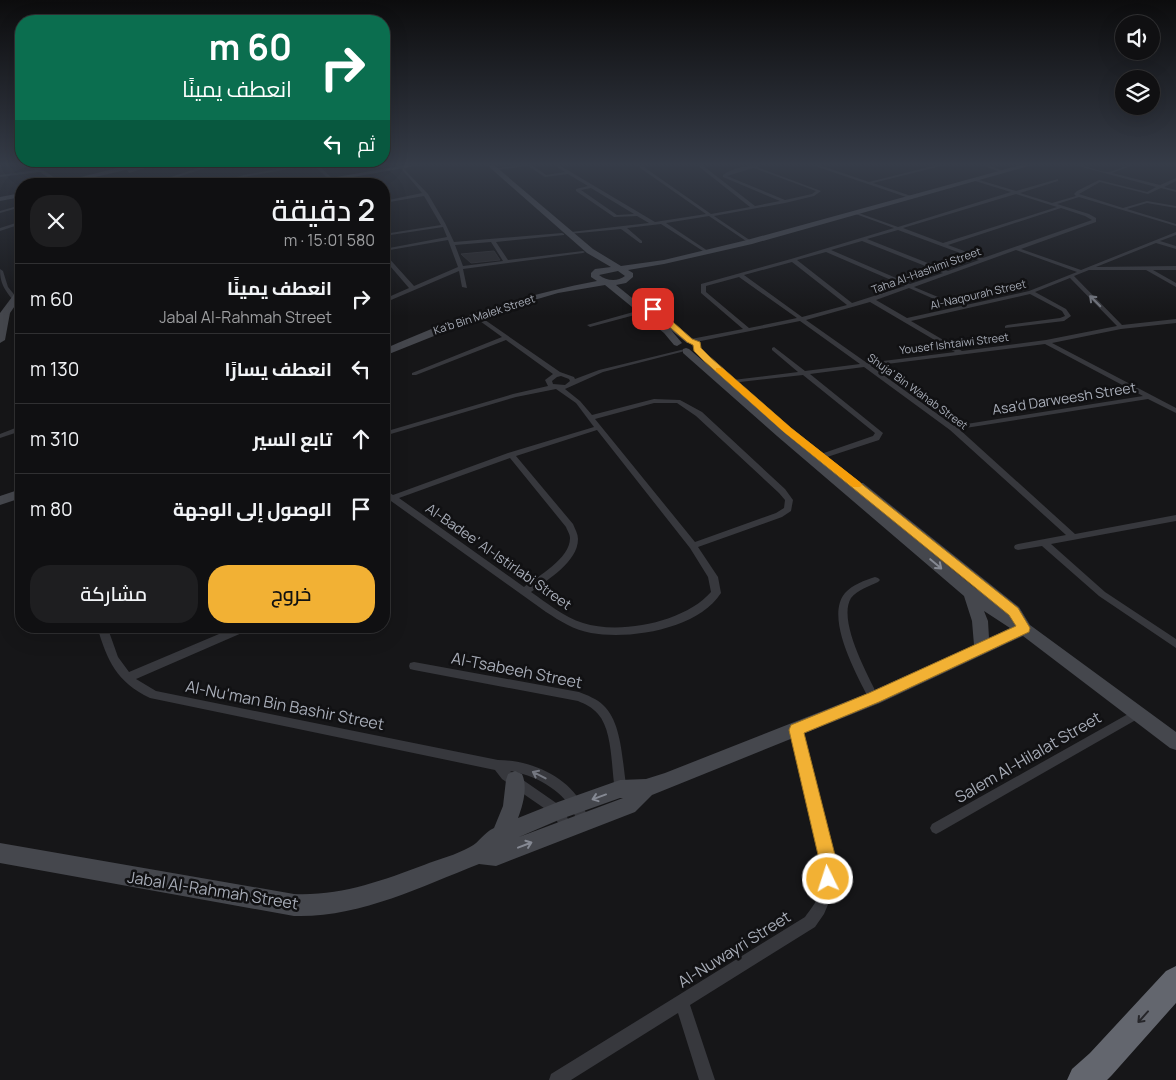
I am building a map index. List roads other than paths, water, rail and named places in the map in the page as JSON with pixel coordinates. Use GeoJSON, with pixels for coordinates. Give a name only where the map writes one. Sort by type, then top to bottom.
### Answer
{"type":"FeatureCollection","features":[{"type":"Feature","properties":{"kind":"highway"},"geometry":{"type":"LineString","coordinates":[[1083,1080],[1101,1064],[1176,980]]}},
{"type":"Feature","properties":{"kind":"street"},"geometry":{"type":"LineString","coordinates":[[437,215],[453,244],[465,288]]}},
{"type":"Feature","properties":{"kind":"street"},"geometry":{"type":"LineString","coordinates":[[541,215],[593,262],[597,280],[607,283],[644,311],[671,335],[733,382],[821,457],[1014,611],[1024,628]]}},
{"type":"Feature","properties":{"kind":"street"},"geometry":{"type":"LineString","coordinates":[[550,215],[590,251],[628,273],[628,279],[636,294],[687,346],[781,434],[970,592],[1002,616],[1024,628],[1176,742]]}},
{"type":"Feature","properties":{"kind":"street"},"geometry":{"type":"LineString","coordinates":[[613,215],[620,217],[629,215]]}},
{"type":"Feature","properties":{"kind":"street"},"geometry":{"type":"LineString","coordinates":[[639,215],[654,224]]}},
{"type":"Feature","properties":{"kind":"street"},"geometry":{"type":"LineString","coordinates":[[571,233],[654,224],[701,215]]}},
{"type":"Feature","properties":{"kind":"street"},"geometry":{"type":"LineString","coordinates":[[711,215],[749,242]]}},
{"type":"Feature","properties":{"kind":"street"},"geometry":{"type":"LineString","coordinates":[[664,262],[749,242],[843,215]]}},
{"type":"Feature","properties":{"kind":"street"},"geometry":{"type":"LineString","coordinates":[[864,215],[983,260]]}},
{"type":"Feature","properties":{"kind":"street"},"geometry":{"type":"LineString","coordinates":[[748,330],[701,289],[703,285],[940,215]]}},
{"type":"Feature","properties":{"kind":"street"},"geometry":{"type":"LineString","coordinates":[[943,245],[1035,215]]}},
{"type":"Feature","properties":{"kind":"street","name":"Taha Al-Hashimi Street"},"geometry":{"type":"LineString","coordinates":[[687,346],[726,335],[852,306],[1094,221],[1085,215]]}},
{"type":"Feature","properties":{"kind":"street"},"geometry":{"type":"LineString","coordinates":[[1146,215],[1176,224]]}},
{"type":"Feature","properties":{"kind":"street"},"geometry":{"type":"LineString","coordinates":[[661,222],[706,252]]}},
{"type":"Feature","properties":{"kind":"street"},"geometry":{"type":"LineString","coordinates":[[0,230],[15,225]]}},
{"type":"Feature","properties":{"kind":"street"},"geometry":{"type":"LineString","coordinates":[[390,234],[443,226]]}},
{"type":"Feature","properties":{"kind":"street"},"geometry":{"type":"LineString","coordinates":[[622,228],[640,242]]}},
{"type":"Feature","properties":{"kind":"street"},"geometry":{"type":"LineString","coordinates":[[453,244],[562,234]]}},
{"type":"Feature","properties":{"kind":"street","name":"Al-Naqourah Street"},"geometry":{"type":"LineString","coordinates":[[906,320],[1031,292],[1176,234]]}},
{"type":"Feature","properties":{"kind":"street"},"geometry":{"type":"LineString","coordinates":[[390,249],[450,238]]}},
{"type":"Feature","properties":{"kind":"street"},"geometry":{"type":"LineString","coordinates":[[862,239],[948,272]]}},
{"type":"Feature","properties":{"kind":"street"},"geometry":{"type":"LineString","coordinates":[[493,241],[506,261]]}},
{"type":"Feature","properties":{"kind":"street"},"geometry":{"type":"LineString","coordinates":[[1155,241],[1176,248]]}},
{"type":"Feature","properties":{"kind":"street"},"geometry":{"type":"LineString","coordinates":[[1017,248],[1083,270],[1176,268]]}},
{"type":"Feature","properties":{"kind":"street"},"geometry":{"type":"LineString","coordinates":[[826,250],[936,298]]}},
{"type":"Feature","properties":{"kind":"street"},"geometry":{"type":"LineString","coordinates":[[390,298],[461,268],[583,252]]}},
{"type":"Feature","properties":{"kind":"street"},"geometry":{"type":"LineString","coordinates":[[793,260],[852,306]]}},
{"type":"Feature","properties":{"kind":"street","name":"Ka’b Bin Malek Street"},"geometry":{"type":"LineString","coordinates":[[390,350],[475,315],[559,290],[602,269],[619,269],[664,262]]}},
{"type":"Feature","properties":{"kind":"street","name":"Ka’b Bin Malek Street"},"geometry":{"type":"LineString","coordinates":[[559,290],[628,279],[664,262]]}},
{"type":"Feature","properties":{"kind":"street"},"geometry":{"type":"LineString","coordinates":[[390,263],[412,288]]}},
{"type":"Feature","properties":{"kind":"street"},"geometry":{"type":"LineString","coordinates":[[1146,268],[1176,285]]}},
{"type":"Feature","properties":{"kind":"street"},"geometry":{"type":"LineString","coordinates":[[0,271],[5,287],[15,293]]}},
{"type":"Feature","properties":{"kind":"street","name":"Shuja' Bin Wahab Street"},"geometry":{"type":"LineString","coordinates":[[740,275],[953,428],[1073,537]]}},
{"type":"Feature","properties":{"kind":"street"},"geometry":{"type":"LineString","coordinates":[[1070,275],[1121,327]]}},
{"type":"Feature","properties":{"kind":"street"},"geometry":{"type":"LineString","coordinates":[[1007,327],[1062,320],[1068,316],[1064,310],[1031,292]]}},
{"type":"Feature","properties":{"kind":"street"},"geometry":{"type":"LineString","coordinates":[[0,335],[5,313],[15,299]]}},
{"type":"Feature","properties":{"kind":"street"},"geometry":{"type":"LineString","coordinates":[[870,300],[960,352]]}},
{"type":"Feature","properties":{"kind":"street"},"geometry":{"type":"LineString","coordinates":[[590,325],[644,311]]}},
{"type":"Feature","properties":{"kind":"street"},"geometry":{"type":"LineString","coordinates":[[475,315],[558,374],[566,375],[601,371]]}},
{"type":"Feature","properties":{"kind":"street","name":"Yousef Ishtaiwi Street"},"geometry":{"type":"LineString","coordinates":[[733,382],[1046,342],[1121,327],[1176,321]]}},
{"type":"Feature","properties":{"kind":"street"},"geometry":{"type":"LineString","coordinates":[[414,374],[506,338]]}},
{"type":"Feature","properties":{"kind":"street"},"geometry":{"type":"LineString","coordinates":[[1046,342],[1176,411]]}},
{"type":"Feature","properties":{"kind":"street"},"geometry":{"type":"LineString","coordinates":[[390,432],[515,396],[573,383],[601,371],[687,346]]}},
{"type":"Feature","properties":{"kind":"street"},"geometry":{"type":"LineString","coordinates":[[774,349],[879,433],[876,438],[821,457]]}},
{"type":"Feature","properties":{"kind":"street"},"geometry":{"type":"LineString","coordinates":[[540,360],[548,379]]}},
{"type":"Feature","properties":{"kind":"street"},"geometry":{"type":"LineString","coordinates":[[515,396],[558,374]]}},
{"type":"Feature","properties":{"kind":"street"},"geometry":{"type":"LineString","coordinates":[[566,375],[572,378],[573,383]]}},
{"type":"Feature","properties":{"kind":"street","name":"Al-Badee' Al-Istirlabi Street"},"geometry":{"type":"LineString","coordinates":[[390,496],[524,592],[564,618],[589,629],[616,631],[652,627],[685,618],[707,604],[716,593],[713,577],[693,546],[578,402],[557,387],[549,384],[548,379]]}},
{"type":"Feature","properties":{"kind":"street","name":"Al-Badee' Al-Istirlabi Street"},"geometry":{"type":"LineString","coordinates":[[573,383],[578,402]]}},
{"type":"Feature","properties":{"kind":"street","name":"Asa'd Darweesh Street"},"geometry":{"type":"LineString","coordinates":[[953,428],[1149,397]]}},
{"type":"Feature","properties":{"kind":"street"},"geometry":{"type":"LineString","coordinates":[[591,418],[654,401],[678,401],[699,414],[782,491],[789,500],[788,509],[780,515],[693,546]]}},
{"type":"Feature","properties":{"kind":"street"},"geometry":{"type":"LineString","coordinates":[[390,494],[597,428]]}},
{"type":"Feature","properties":{"kind":"street"},"geometry":{"type":"LineString","coordinates":[[0,436],[15,431]]}},
{"type":"Feature","properties":{"kind":"street"},"geometry":{"type":"LineString","coordinates":[[511,455],[570,526],[574,538],[572,549],[565,559],[524,592]]}},
{"type":"Feature","properties":{"kind":"street"},"geometry":{"type":"LineString","coordinates":[[0,502],[15,496]]}},
{"type":"Feature","properties":{"kind":"street"},"geometry":{"type":"LineString","coordinates":[[1018,547],[1176,518]]}},
{"type":"Feature","properties":{"kind":"street"},"geometry":{"type":"LineString","coordinates":[[1043,542],[1114,602],[1176,644]]}},
{"type":"Feature","properties":{"kind":"street"},"geometry":{"type":"LineString","coordinates":[[874,698],[853,651],[844,617],[846,600],[852,591],[875,580]]}},
{"type":"Feature","properties":{"kind":"street"},"geometry":{"type":"LineString","coordinates":[[970,592],[980,621],[982,648]]}},
{"type":"Feature","properties":{"kind":"street","name":"Jabal Al-Rahmah Street"},"geometry":{"type":"LineString","coordinates":[[479,854],[492,839],[501,835],[571,817],[796,730],[874,698],[1024,628]]}},
{"type":"Feature","properties":{"kind":"street","name":"Al-Nu'man Bin Bashir Street"},"geometry":{"type":"LineString","coordinates":[[105,633],[117,667],[135,686],[154,695],[498,765],[512,764],[530,770],[562,790],[571,817]]}},
{"type":"Feature","properties":{"kind":"street"},"geometry":{"type":"LineString","coordinates":[[126,678],[232,633]]}},
{"type":"Feature","properties":{"kind":"street","name":"Al-Tsabeeh Street"},"geometry":{"type":"LineString","coordinates":[[414,666],[580,697],[593,703],[603,712],[609,726],[624,798]]}},
{"type":"Feature","properties":{"kind":"street","name":"Salem Al-Hilalat Street"},"geometry":{"type":"LineString","coordinates":[[936,828],[1137,714]]}},
{"type":"Feature","properties":{"kind":"street","name":"Al-Nuwayri Street"},"geometry":{"type":"LineString","coordinates":[[557,1080],[810,922],[819,912],[826,895],[828,859],[796,730]]}},
{"type":"Feature","properties":{"kind":"street","name":"Al-Nu'man Bin Bashir Street"},"geometry":{"type":"LineString","coordinates":[[498,765],[506,775],[571,817]]}},
{"type":"Feature","properties":{"kind":"street"},"geometry":{"type":"LineString","coordinates":[[501,835],[511,811],[515,780]]}},
{"type":"Feature","properties":{"kind":"street","name":"Jabal Al-Rahmah Street"},"geometry":{"type":"LineString","coordinates":[[0,853],[220,893],[294,905],[318,906],[348,901],[373,894],[479,854],[496,856],[571,817]]}},
{"type":"Feature","properties":{"kind":"street"},"geometry":{"type":"LineString","coordinates":[[682,1002],[707,1080]]}}]}
